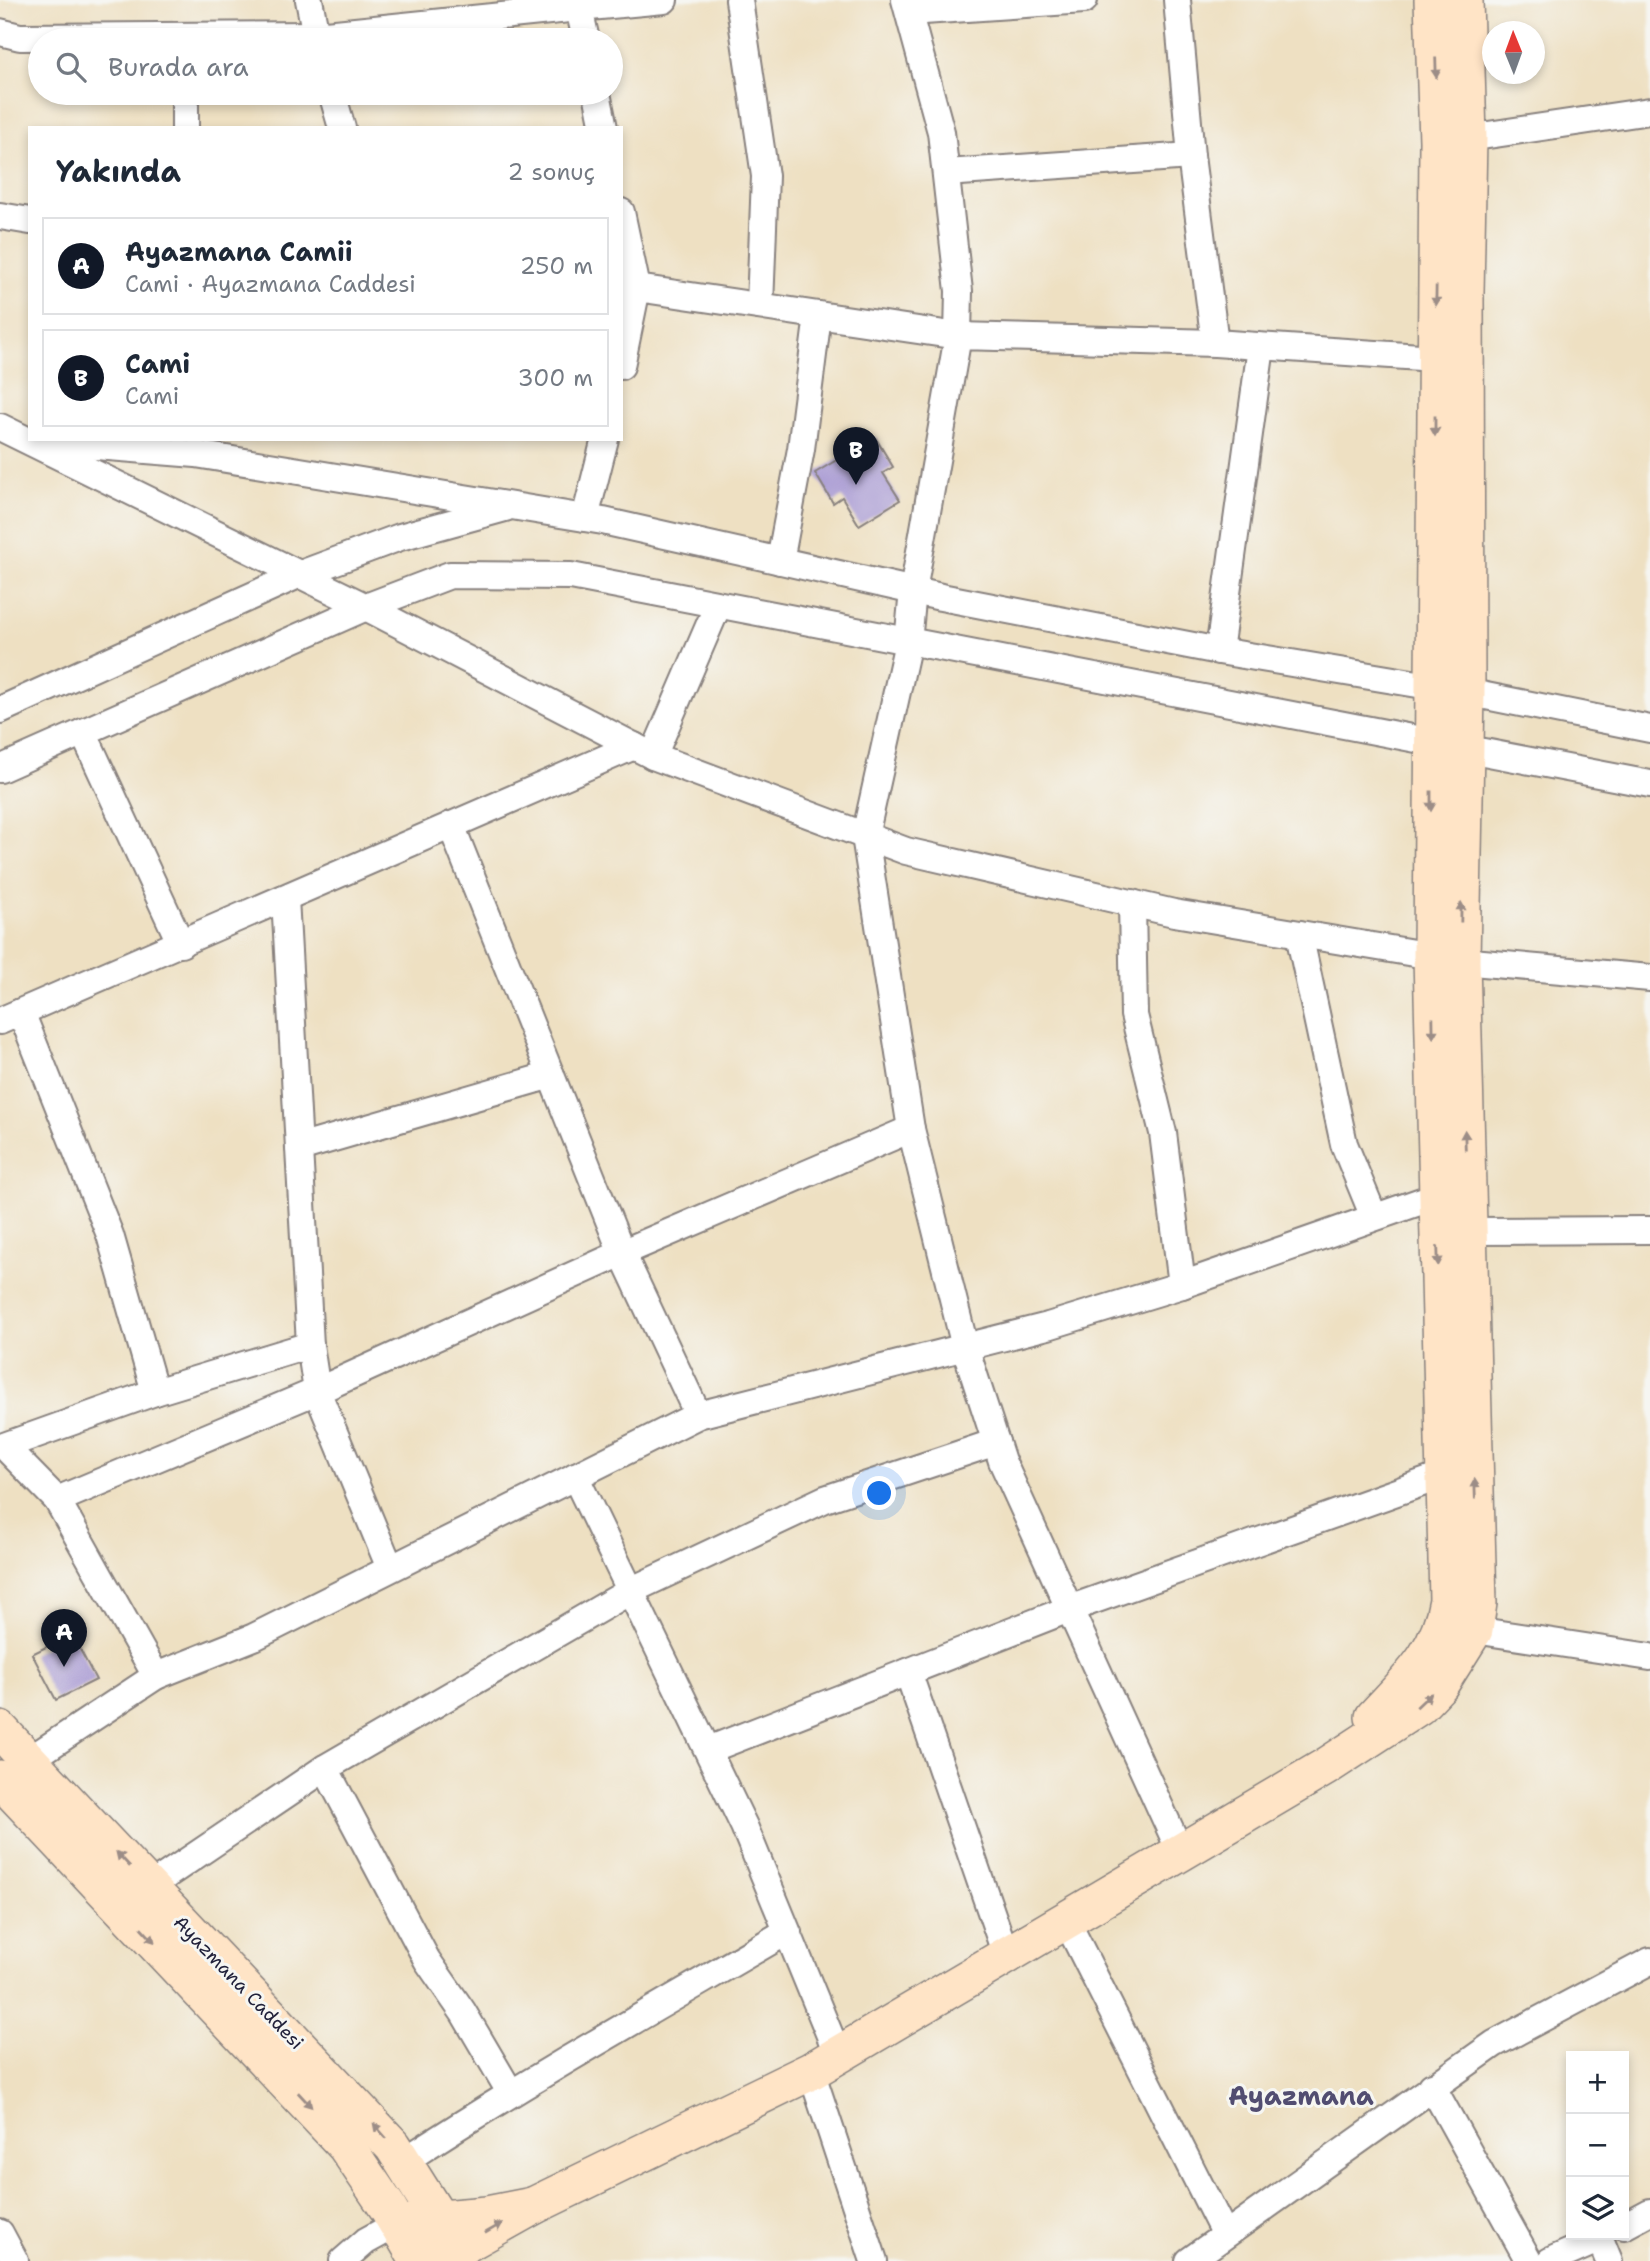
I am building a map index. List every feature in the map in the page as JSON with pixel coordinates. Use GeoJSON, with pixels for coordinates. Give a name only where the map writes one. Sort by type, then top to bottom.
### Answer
{"type":"FeatureCollection","features":[{"type":"Feature","properties":{"kind":"main road"},"geometry":{"type":"LineString","coordinates":[[1433,0],[1438,141],[1434,358],[1450,690]]}},
{"type":"Feature","properties":{"kind":"main road"},"geometry":{"type":"LineString","coordinates":[[1328,1766],[1420,1667],[1443,1628],[1448,1600],[1444,1475],[1451,1195],[1446,959],[1448,746],[1465,293],[1468,138],[1464,0]]}},
{"type":"Feature","properties":{"kind":"main road"},"geometry":{"type":"LineString","coordinates":[[439,2251],[824,2063],[1328,1766],[1419,1706],[1440,1684],[1474,1630],[1478,1603],[1468,1231],[1451,1195]]}},
{"type":"Feature","properties":{"kind":"main road","name":"Ayazmana Caddesi"},"geometry":{"type":"LineString","coordinates":[[0,1730],[14,1770],[49,1806],[346,2146],[397,2224],[439,2251]]}},
{"type":"Feature","properties":{"kind":"main road","name":"Ayazmana Caddesi"},"geometry":{"type":"LineString","coordinates":[[49,1806],[149,1887],[374,2124],[404,2161],[439,2251]]}},
{"type":"Feature","properties":{"kind":"street"},"geometry":{"type":"LineString","coordinates":[[309,0],[315,28]]}},
{"type":"Feature","properties":{"kind":"street"},"geometry":{"type":"LineString","coordinates":[[404,28],[664,0]]}},
{"type":"Feature","properties":{"kind":"street"},"geometry":{"type":"LineString","coordinates":[[739,0],[765,176],[760,306]]}},
{"type":"Feature","properties":{"kind":"street"},"geometry":{"type":"LineString","coordinates":[[1084,0],[907,6],[941,132],[958,291],[958,337],[913,591],[908,642],[865,836],[911,1129],[965,1347],[996,1442],[1181,1853]]}},
{"type":"Feature","properties":{"kind":"street"},"geometry":{"type":"LineString","coordinates":[[1177,0],[1191,156],[1214,343]]}},
{"type":"Feature","properties":{"kind":"street"},"geometry":{"type":"LineString","coordinates":[[579,8],[583,28]]}},
{"type":"Feature","properties":{"kind":"street"},"geometry":{"type":"LineString","coordinates":[[0,32],[28,37]]}},
{"type":"Feature","properties":{"kind":"street"},"geometry":{"type":"LineString","coordinates":[[185,105],[185,126]]}},
{"type":"Feature","properties":{"kind":"street"},"geometry":{"type":"LineString","coordinates":[[335,105],[341,126]]}},
{"type":"Feature","properties":{"kind":"street"},"geometry":{"type":"LineString","coordinates":[[599,105],[604,126]]}},
{"type":"Feature","properties":{"kind":"street"},"geometry":{"type":"LineString","coordinates":[[1468,138],[1650,111]]}},
{"type":"Feature","properties":{"kind":"street"},"geometry":{"type":"LineString","coordinates":[[946,173],[1191,156]]}},
{"type":"Feature","properties":{"kind":"street"},"geometry":{"type":"LineString","coordinates":[[0,216],[28,221]]}},
{"type":"Feature","properties":{"kind":"street"},"geometry":{"type":"LineString","coordinates":[[623,231],[629,287],[623,346]]}},
{"type":"Feature","properties":{"kind":"street"},"geometry":{"type":"LineString","coordinates":[[629,287],[958,337],[1214,343],[1434,358]]}},
{"type":"Feature","properties":{"kind":"street"},"geometry":{"type":"LineString","coordinates":[[780,561],[801,449],[818,315]]}},
{"type":"Feature","properties":{"kind":"street"},"geometry":{"type":"LineString","coordinates":[[1219,651],[1261,347]]}},
{"type":"Feature","properties":{"kind":"street"},"geometry":{"type":"LineString","coordinates":[[0,427],[28,439]]}},
{"type":"Feature","properties":{"kind":"street"},"geometry":{"type":"LineString","coordinates":[[34,441],[115,443],[196,454],[585,518],[913,591],[1219,651],[1450,690],[1650,729]]}},
{"type":"Feature","properties":{"kind":"street"},"geometry":{"type":"LineString","coordinates":[[34,441],[366,607],[643,751],[906,851],[1132,903],[1299,934],[1446,959],[1650,978]]}},
{"type":"Feature","properties":{"kind":"street"},"geometry":{"type":"LineString","coordinates":[[585,518],[604,441]]}},
{"type":"Feature","properties":{"kind":"street"},"geometry":{"type":"LineString","coordinates":[[0,710],[298,575],[400,537],[512,506]]}},
{"type":"Feature","properties":{"kind":"street"},"geometry":{"type":"LineString","coordinates":[[0,769],[366,607],[450,575],[570,576],[1650,784]]}},
{"type":"Feature","properties":{"kind":"street"},"geometry":{"type":"LineString","coordinates":[[155,1392],[110,1235],[10,1016],[451,825],[643,751],[718,605]]}},
{"type":"Feature","properties":{"kind":"street"},"geometry":{"type":"LineString","coordinates":[[83,732],[181,944]]}},
{"type":"Feature","properties":{"kind":"street"},"geometry":{"type":"LineString","coordinates":[[451,825],[622,1253],[698,1415]]}},
{"type":"Feature","properties":{"kind":"street"},"geometry":{"type":"LineString","coordinates":[[285,898],[310,1345],[317,1391],[390,1567]]}},
{"type":"Feature","properties":{"kind":"street"},"geometry":{"type":"LineString","coordinates":[[1132,903],[1134,1016],[1163,1133],[1182,1285]]}},
{"type":"Feature","properties":{"kind":"street"},"geometry":{"type":"LineString","coordinates":[[1299,934],[1343,1144],[1374,1217]]}},
{"type":"Feature","properties":{"kind":"street"},"geometry":{"type":"LineString","coordinates":[[299,1148],[551,1075]]}},
{"type":"Feature","properties":{"kind":"street"},"geometry":{"type":"LineString","coordinates":[[57,1500],[317,1391],[622,1253],[911,1129]]}},
{"type":"Feature","properties":{"kind":"street"},"geometry":{"type":"LineString","coordinates":[[14,1770],[156,1676],[254,1637],[698,1415],[1048,1326],[1182,1285],[1374,1217],[1451,1195]]}},
{"type":"Feature","properties":{"kind":"street"},"geometry":{"type":"LineString","coordinates":[[1468,1231],[1650,1230]]}},
{"type":"Feature","properties":{"kind":"street"},"geometry":{"type":"LineString","coordinates":[[156,1676],[57,1500],[1,1444],[155,1392],[310,1345]]}},
{"type":"Feature","properties":{"kind":"street"},"geometry":{"type":"LineString","coordinates":[[149,1887],[325,1768],[632,1590],[825,1499],[996,1442]]}},
{"type":"Feature","properties":{"kind":"street"},"geometry":{"type":"LineString","coordinates":[[708,1750],[1069,1609],[1444,1475]]}},
{"type":"Feature","properties":{"kind":"street"},"geometry":{"type":"LineString","coordinates":[[575,1476],[744,1826],[786,1932],[824,2063],[874,2261]]}},
{"type":"Feature","properties":{"kind":"street"},"geometry":{"type":"LineString","coordinates":[[1474,1630],[1650,1657]]}},
{"type":"Feature","properties":{"kind":"street"},"geometry":{"type":"LineString","coordinates":[[908,1672],[1006,1955]]}},
{"type":"Feature","properties":{"kind":"street"},"geometry":{"type":"LineString","coordinates":[[325,1768],[427,1960],[463,2012],[510,2092]]}},
{"type":"Feature","properties":{"kind":"street"},"geometry":{"type":"LineString","coordinates":[[1066,1920],[1224,2233]]}},
{"type":"Feature","properties":{"kind":"street"},"geometry":{"type":"LineString","coordinates":[[404,2161],[510,2092],[563,2064],[786,1932]]}},
{"type":"Feature","properties":{"kind":"street"},"geometry":{"type":"LineString","coordinates":[[1197,2259],[1224,2233],[1494,2044],[1650,1961]]}},
{"type":"Feature","properties":{"kind":"street"},"geometry":{"type":"LineString","coordinates":[[1432,2086],[1529,2261]]}},
{"type":"Feature","properties":{"kind":"street"},"geometry":{"type":"LineString","coordinates":[[1629,2223],[1650,2212]]}},
{"type":"Feature","properties":{"kind":"street"},"geometry":{"type":"LineString","coordinates":[[344,2261],[366,2241],[397,2224]]}},
{"type":"Feature","properties":{"kind":"street"},"geometry":{"type":"LineString","coordinates":[[0,2233],[15,2261]]}},
{"type":"Feature","properties":{"kind":"street"},"geometry":{"type":"LineString","coordinates":[[1550,2261],[1605,2245]]}},
{"type":"Feature","properties":{"kind":"building"},"geometry":{"type":"Polygon","coordinates":[[[875,437],[893,467],[883,473],[900,500],[859,525],[842,497],[833,503],[815,473],[875,437]]]}},
{"type":"Feature","properties":{"kind":"building"},"geometry":{"type":"Polygon","coordinates":[[[72,1634],[96,1680],[56,1700],[32,1654],[72,1634]]]}},
{"type":"Feature","properties":{"kind":"place","name":"Cami"},"geometry":{"type":"Point","coordinates":[856,485]}},
{"type":"Feature","properties":{"kind":"place","name":"Ayazmana Camii"},"geometry":{"type":"Point","coordinates":[64,1667]}},
{"type":"Feature","properties":{"kind":"district","name":"Ayazmana"},"geometry":{"type":"Point","coordinates":[1301,2096]}}]}
